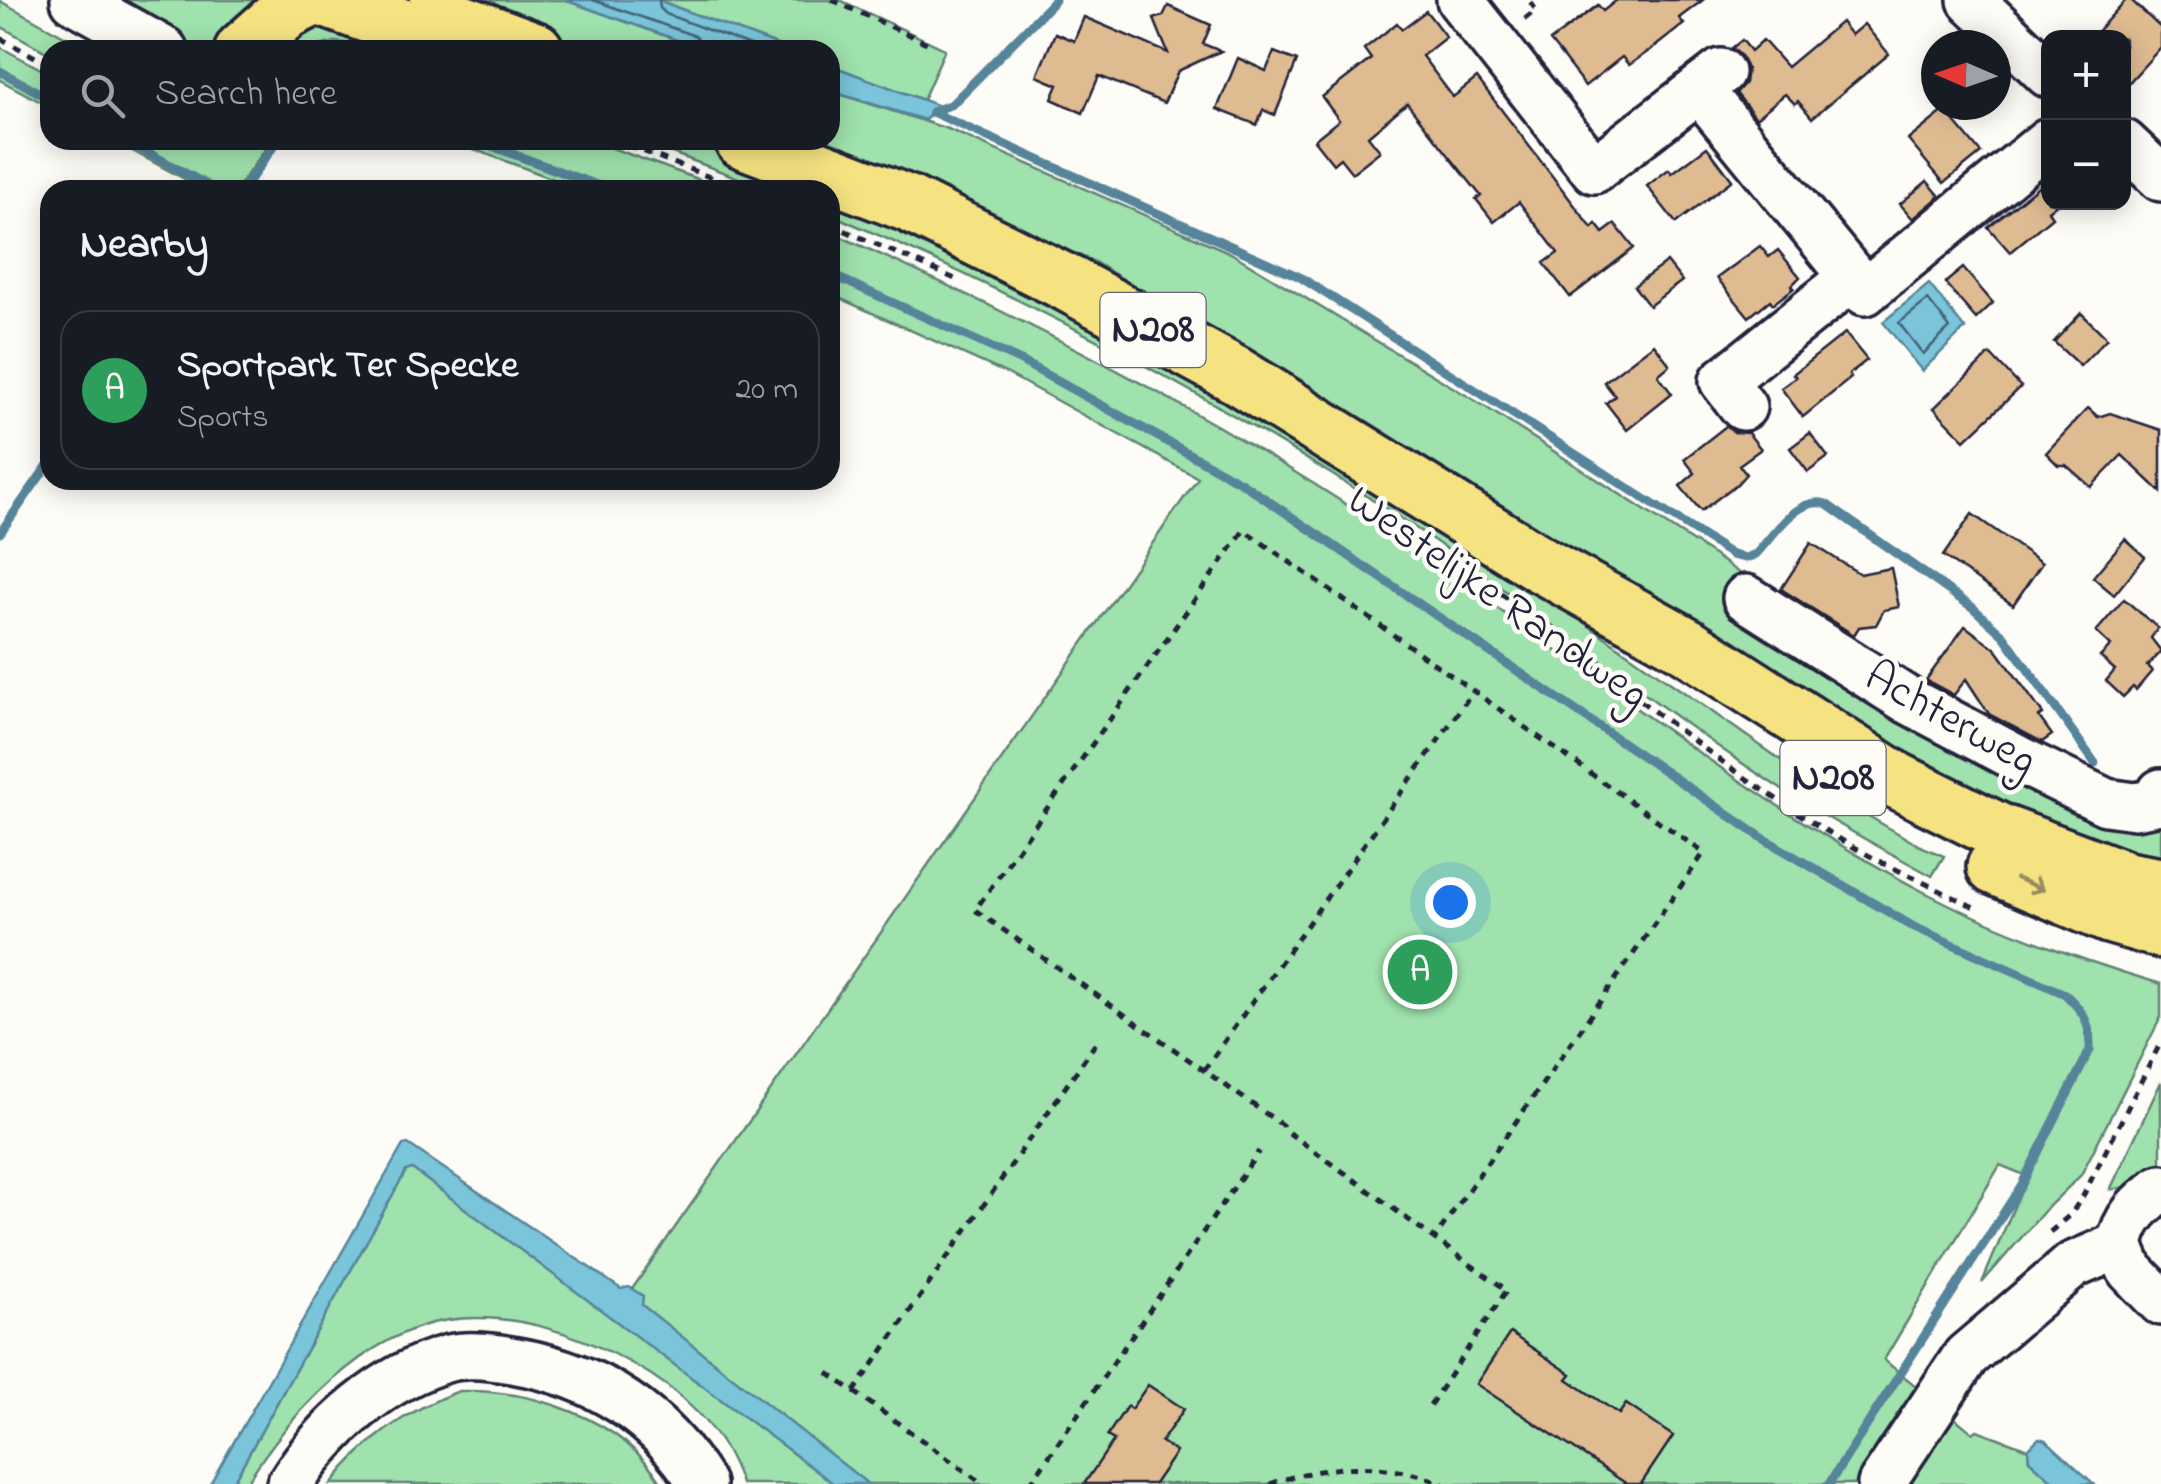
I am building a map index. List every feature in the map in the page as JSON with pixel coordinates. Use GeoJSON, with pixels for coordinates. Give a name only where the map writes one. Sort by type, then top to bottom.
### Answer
{"type":"FeatureCollection","features":[{"type":"Feature","properties":{"kind":"main road"},"geometry":{"type":"LineString","coordinates":[[254,40],[287,11],[309,0]]}},
{"type":"Feature","properties":{"kind":"main road"},"geometry":{"type":"LineString","coordinates":[[326,0],[439,40]]}},
{"type":"Feature","properties":{"kind":"main road"},"geometry":{"type":"LineString","coordinates":[[397,0],[507,40]]}},
{"type":"Feature","properties":{"kind":"main road","name":"Westelijke Randweg"},"geometry":{"type":"LineString","coordinates":[[769,150],[909,204],[1069,284],[1236,375],[1520,578],[1625,639],[1675,676],[1887,812],[2022,880],[2109,915],[2161,930]]}},
{"type":"Feature","properties":{"kind":"main road","name":"Westelijke Randweg"},"geometry":{"type":"LineString","coordinates":[[1520,578],[1686,645],[1896,780],[2002,833],[2127,880],[2161,886]]}},
{"type":"Feature","properties":{"kind":"street"},"geometry":{"type":"LineString","coordinates":[[74,0],[146,40]]}},
{"type":"Feature","properties":{"kind":"street"},"geometry":{"type":"LineString","coordinates":[[1460,0],[1594,170],[1710,80],[1784,194],[1865,292],[2041,147]]}},
{"type":"Feature","properties":{"kind":"street"},"geometry":{"type":"LineString","coordinates":[[1971,0],[2041,67]]}},
{"type":"Feature","properties":{"kind":"street"},"geometry":{"type":"LineString","coordinates":[[2131,150],[2161,178]]}},
{"type":"Feature","properties":{"kind":"street"},"geometry":{"type":"LineString","coordinates":[[1742,407],[1723,380],[1853,277]]}},
{"type":"Feature","properties":{"kind":"street","name":"Achterweg"},"geometry":{"type":"LineString","coordinates":[[1746,598],[1909,701],[2106,802],[2146,804],[2156,802],[2161,792]]}},
{"type":"Feature","properties":{"kind":"street"},"geometry":{"type":"LineString","coordinates":[[2161,1188],[2124,1224],[2120,1245],[2130,1270],[2161,1302]]}},
{"type":"Feature","properties":{"kind":"street"},"geometry":{"type":"LineString","coordinates":[[1882,1484],[1966,1356],[2073,1265],[2120,1245]]}},
{"type":"Feature","properties":{"kind":"street"},"geometry":{"type":"LineString","coordinates":[[290,1484],[315,1448],[366,1402],[405,1374],[452,1357],[490,1356],[578,1376],[620,1400],[650,1420],[680,1449],[702,1484]]}},
{"type":"Feature","properties":{"kind":"path"},"geometry":{"type":"LineString","coordinates":[[832,0],[929,44]]}},
{"type":"Feature","properties":{"kind":"path"},"geometry":{"type":"LineString","coordinates":[[0,38],[40,60]]}},
{"type":"Feature","properties":{"kind":"path"},"geometry":{"type":"LineString","coordinates":[[640,150],[717,180]]}},
{"type":"Feature","properties":{"kind":"path"},"geometry":{"type":"LineString","coordinates":[[840,228],[970,285]]}},
{"type":"Feature","properties":{"kind":"path"},"geometry":{"type":"LineString","coordinates":[[1430,1405],[1507,1290],[1446,1248],[1204,1070],[976,910],[1244,530],[1704,853],[1434,1239]]}},
{"type":"Feature","properties":{"kind":"path","name":"Westelijke Randweg"},"geometry":{"type":"LineString","coordinates":[[1520,578],[1714,754],[1858,850],[1984,912]]}},
{"type":"Feature","properties":{"kind":"path"},"geometry":{"type":"LineString","coordinates":[[1204,1070],[1474,690]]}},
{"type":"Feature","properties":{"kind":"path"},"geometry":{"type":"LineString","coordinates":[[854,1392],[1098,1040]]}},
{"type":"Feature","properties":{"kind":"path"},"geometry":{"type":"LineString","coordinates":[[2070,1214],[2161,1042]]}},
{"type":"Feature","properties":{"kind":"path"},"geometry":{"type":"LineString","coordinates":[[1030,1484],[1259,1151]]}},
{"type":"Feature","properties":{"kind":"path"},"geometry":{"type":"LineString","coordinates":[[828,1374],[983,1484]]}},
{"type":"Feature","properties":{"kind":"path"},"geometry":{"type":"LineString","coordinates":[[1270,1484],[1344,1466],[1384,1468],[1443,1484]]}},
{"type":"Feature","properties":{"kind":"green space"},"geometry":{"type":"Polygon","coordinates":[[[125,0],[280,0],[236,40],[174,40],[151,14],[125,0]]]}},
{"type":"Feature","properties":{"kind":"green space"},"geometry":{"type":"Polygon","coordinates":[[[419,0],[565,0],[677,40],[529,40],[419,0]]]}},
{"type":"Feature","properties":{"kind":"green space"},"geometry":{"type":"Polygon","coordinates":[[[657,0],[840,0],[945,49],[923,100],[840,69],[840,40],[763,40],[657,0]]]}},
{"type":"Feature","properties":{"kind":"green space"},"geometry":{"type":"Polygon","coordinates":[[[0,1],[72,40],[40,40],[40,48],[0,26],[0,1]]]}},
{"type":"Feature","properties":{"kind":"green space"},"geometry":{"type":"Polygon","coordinates":[[[321,19],[364,40],[288,40],[321,19]]]}},
{"type":"Feature","properties":{"kind":"green space"},"geometry":{"type":"Polygon","coordinates":[[[0,47],[40,69],[40,102],[0,80],[0,47]]]}},
{"type":"Feature","properties":{"kind":"green space"},"geometry":{"type":"Polygon","coordinates":[[[840,94],[948,129],[1231,253],[1484,406],[1715,556],[1815,627],[2161,813],[2161,877],[1985,819],[1306,390],[1093,261],[827,150],[840,150],[840,94]]]}},
{"type":"Feature","properties":{"kind":"green space"},"geometry":{"type":"Polygon","coordinates":[[[131,150],[265,150],[243,180],[186,180],[131,150]]]}},
{"type":"Feature","properties":{"kind":"green space"},"geometry":{"type":"Polygon","coordinates":[[[476,150],[618,150],[700,180],[556,180],[476,150]]]}},
{"type":"Feature","properties":{"kind":"green space"},"geometry":{"type":"Polygon","coordinates":[[[664,150],[728,150],[804,180],[744,180],[664,150]]]}},
{"type":"Feature","properties":{"kind":"green space"},"geometry":{"type":"Polygon","coordinates":[[[840,194],[886,212],[1389,486],[1824,790],[1944,856],[1932,876],[1823,815],[1740,762],[1464,561],[1276,440],[1057,319],[840,218],[840,194]]]}},
{"type":"Feature","properties":{"kind":"green space"},"geometry":{"type":"Polygon","coordinates":[[[840,237],[1105,364],[1303,477],[1437,565],[1710,760],[1851,851],[1924,892],[2011,932],[2161,984],[2161,1017],[2081,1175],[1982,1283],[2027,1176],[2000,1165],[1884,1360],[1973,1433],[1977,1430],[2028,1449],[2029,1460],[2056,1484],[848,1484],[621,1305],[1198,478],[1008,374],[840,298],[840,237]]]}},
{"type":"Feature","properties":{"kind":"green space"},"geometry":{"type":"Polygon","coordinates":[[[2161,1082],[2161,1162],[2127,1187],[2110,1190],[2161,1082]]]}},
{"type":"Feature","properties":{"kind":"green space"},"geometry":{"type":"Polygon","coordinates":[[[413,1169],[834,1484],[741,1484],[712,1429],[682,1398],[649,1373],[566,1334],[519,1322],[471,1318],[417,1328],[358,1359],[306,1406],[246,1484],[232,1484],[406,1170],[413,1169]]]}},
{"type":"Feature","properties":{"kind":"green space"},"geometry":{"type":"Polygon","coordinates":[[[459,1391],[516,1395],[573,1412],[624,1441],[662,1484],[331,1484],[388,1428],[459,1391]]]}},
{"type":"Feature","properties":{"kind":"water"},"geometry":{"type":"Polygon","coordinates":[[[565,0],[657,0],[763,40],[677,40],[565,0]]]}},
{"type":"Feature","properties":{"kind":"water"},"geometry":{"type":"Polygon","coordinates":[[[840,69],[939,106],[925,120],[840,94],[840,69]]]}},
{"type":"Feature","properties":{"kind":"water"},"geometry":{"type":"Polygon","coordinates":[[[1929,284],[1965,329],[1922,371],[1883,322],[1929,284]]]}},
{"type":"Feature","properties":{"kind":"water"},"geometry":{"type":"Polygon","coordinates":[[[408,1144],[621,1289],[629,1287],[643,1296],[642,1305],[868,1484],[834,1484],[412,1169],[406,1171],[232,1484],[210,1484],[403,1145],[408,1144]]]}},
{"type":"Feature","properties":{"kind":"water"},"geometry":{"type":"Polygon","coordinates":[[[2039,1438],[2094,1484],[2056,1484],[2029,1460],[2028,1449],[2039,1438]]]}},
{"type":"Feature","properties":{"kind":"building"},"geometry":{"type":"Polygon","coordinates":[[[1617,0],[1703,0],[1679,18],[1684,24],[1656,46],[1629,65],[1622,57],[1585,86],[1550,41],[1598,5],[1603,11],[1617,0]]]}},
{"type":"Feature","properties":{"kind":"building"},"geometry":{"type":"Polygon","coordinates":[[[2126,0],[2131,0],[2161,28],[2161,47],[2131,80],[2131,30],[2098,30],[2126,0]]]}},
{"type":"Feature","properties":{"kind":"building"},"geometry":{"type":"Polygon","coordinates":[[[1168,6],[1211,25],[1203,44],[1221,51],[1178,71],[1164,103],[1099,76],[1083,113],[1052,99],[1058,85],[1037,76],[1055,33],[1074,41],[1084,17],[1168,53],[1154,19],[1163,16],[1168,6]]]}},
{"type":"Feature","properties":{"kind":"building"},"geometry":{"type":"Polygon","coordinates":[[[1426,11],[1446,37],[1422,56],[1453,97],[1477,78],[1592,228],[1596,224],[1603,233],[1615,224],[1634,248],[1570,297],[1544,263],[1558,253],[1519,202],[1494,222],[1476,199],[1481,196],[1407,103],[1368,136],[1380,151],[1352,173],[1340,158],[1333,164],[1314,140],[1339,120],[1322,97],[1371,59],[1364,49],[1397,23],[1402,29],[1426,11]]]}},
{"type":"Feature","properties":{"kind":"building"},"geometry":{"type":"Polygon","coordinates":[[[1841,22],[1851,35],[1864,24],[1889,54],[1812,118],[1798,101],[1795,104],[1785,94],[1756,118],[1736,93],[1745,83],[1747,69],[1732,48],[1742,40],[1751,51],[1763,40],[1787,67],[1841,22]]]}},
{"type":"Feature","properties":{"kind":"building"},"geometry":{"type":"Polygon","coordinates":[[[1274,52],[1297,61],[1275,115],[1263,110],[1257,125],[1217,109],[1238,58],[1266,71],[1274,52]]]}},
{"type":"Feature","properties":{"kind":"building"},"geometry":{"type":"Polygon","coordinates":[[[1933,120],[1953,120],[1981,153],[1944,183],[1908,140],[1933,120]]]}},
{"type":"Feature","properties":{"kind":"building"},"geometry":{"type":"Polygon","coordinates":[[[1707,147],[1732,180],[1676,223],[1647,186],[1707,147]]]}},
{"type":"Feature","properties":{"kind":"building"},"geometry":{"type":"Polygon","coordinates":[[[1927,181],[1940,196],[1913,219],[1900,204],[1927,181]]]}},
{"type":"Feature","properties":{"kind":"building"},"geometry":{"type":"Polygon","coordinates":[[[2041,184],[2041,210],[2049,210],[2052,217],[2010,252],[1988,227],[2041,184]]]}},
{"type":"Feature","properties":{"kind":"building"},"geometry":{"type":"Polygon","coordinates":[[[1760,246],[1769,257],[1778,250],[1800,277],[1792,285],[1794,288],[1749,317],[1717,278],[1760,246]]]}},
{"type":"Feature","properties":{"kind":"building"},"geometry":{"type":"Polygon","coordinates":[[[1667,262],[1682,281],[1649,306],[1634,286],[1667,262]]]}},
{"type":"Feature","properties":{"kind":"building"},"geometry":{"type":"Polygon","coordinates":[[[1963,268],[1993,303],[1976,319],[1945,283],[1963,268]]]}},
{"type":"Feature","properties":{"kind":"building"},"geometry":{"type":"Polygon","coordinates":[[[2081,313],[2107,338],[2080,366],[2054,342],[2081,313]]]}},
{"type":"Feature","properties":{"kind":"building"},"geometry":{"type":"Polygon","coordinates":[[[1845,333],[1867,360],[1803,417],[1781,388],[1845,333]]]}},
{"type":"Feature","properties":{"kind":"building"},"geometry":{"type":"Polygon","coordinates":[[[1654,344],[1670,365],[1658,375],[1672,394],[1627,430],[1606,403],[1615,396],[1604,382],[1654,344]]]}},
{"type":"Feature","properties":{"kind":"building"},"geometry":{"type":"Polygon","coordinates":[[[1990,354],[2021,387],[1965,440],[1934,408],[1990,354]]]}},
{"type":"Feature","properties":{"kind":"building"},"geometry":{"type":"Polygon","coordinates":[[[2088,408],[2098,417],[2110,413],[2161,430],[2161,492],[2122,455],[2091,487],[2046,453],[2088,408]]]}},
{"type":"Feature","properties":{"kind":"building"},"geometry":{"type":"Polygon","coordinates":[[[1726,426],[1734,432],[1748,433],[1761,449],[1739,465],[1746,474],[1737,484],[1701,511],[1680,486],[1695,473],[1684,459],[1726,426]]]}},
{"type":"Feature","properties":{"kind":"building"},"geometry":{"type":"Polygon","coordinates":[[[1810,433],[1828,457],[1808,472],[1790,448],[1810,433]]]}},
{"type":"Feature","properties":{"kind":"building"},"geometry":{"type":"Polygon","coordinates":[[[1972,514],[2042,563],[2013,605],[1943,556],[1972,514]]]}},
{"type":"Feature","properties":{"kind":"building"},"geometry":{"type":"Polygon","coordinates":[[[2125,539],[2145,557],[2114,595],[2093,577],[2125,539]]]}},
{"type":"Feature","properties":{"kind":"building"},"geometry":{"type":"Polygon","coordinates":[[[1811,543],[1860,574],[1891,568],[1899,607],[1884,610],[1876,625],[1859,627],[1854,635],[1781,589],[1811,543]]]}},
{"type":"Feature","properties":{"kind":"building"},"geometry":{"type":"Polygon","coordinates":[[[2124,599],[2158,628],[2151,638],[2161,651],[2147,666],[2152,671],[2136,690],[2133,687],[2123,697],[2106,681],[2115,670],[2100,657],[2111,646],[2096,632],[2124,599]]]}},
{"type":"Feature","properties":{"kind":"building"},"geometry":{"type":"Polygon","coordinates":[[[1965,626],[1996,649],[2043,714],[2039,717],[2052,735],[2042,742],[1989,714],[1966,679],[1954,695],[1926,680],[1965,626]]]}},
{"type":"Feature","properties":{"kind":"building"},"geometry":{"type":"Polygon","coordinates":[[[1510,1333],[1571,1374],[1567,1379],[1619,1414],[1626,1404],[1673,1436],[1641,1484],[1627,1484],[1476,1384],[1510,1333]]]}},
{"type":"Feature","properties":{"kind":"building"},"geometry":{"type":"Polygon","coordinates":[[[1148,1385],[1184,1409],[1161,1442],[1176,1452],[1154,1484],[1084,1484],[1114,1440],[1107,1436],[1127,1406],[1131,1409],[1148,1385]]]}},
{"type":"Feature","properties":{"kind":"waterway"},"geometry":{"type":"LineString","coordinates":[[932,112],[952,104],[1055,0]]}},
{"type":"Feature","properties":{"kind":"waterway"},"geometry":{"type":"LineString","coordinates":[[0,71],[40,93]]}},
{"type":"Feature","properties":{"kind":"waterway"},"geometry":{"type":"LineString","coordinates":[[932,112],[1300,277],[1732,555],[1746,558],[1756,554],[1796,511],[1806,505],[1826,504],[1972,607],[2004,636],[2095,763]]}},
{"type":"Feature","properties":{"kind":"waterway"},"geometry":{"type":"LineString","coordinates":[[143,150],[198,180]]}},
{"type":"Feature","properties":{"kind":"waterway"},"geometry":{"type":"LineString","coordinates":[[250,180],[271,150]]}},
{"type":"Feature","properties":{"kind":"waterway"},"geometry":{"type":"LineString","coordinates":[[502,150],[583,180]]}},
{"type":"Feature","properties":{"kind":"waterway"},"geometry":{"type":"LineString","coordinates":[[840,279],[1021,361],[1242,483],[1761,837],[1912,926],[2065,994],[2077,1007],[2088,1025],[2090,1050],[2021,1186],[1829,1484]]}},
{"type":"Feature","properties":{"kind":"waterway"},"geometry":{"type":"LineString","coordinates":[[0,533],[40,476]]}},
{"type":"Feature","properties":{"kind":"place","name":"Sportpark Ter Specke"},"geometry":{"type":"Point","coordinates":[1420,972]}}]}
